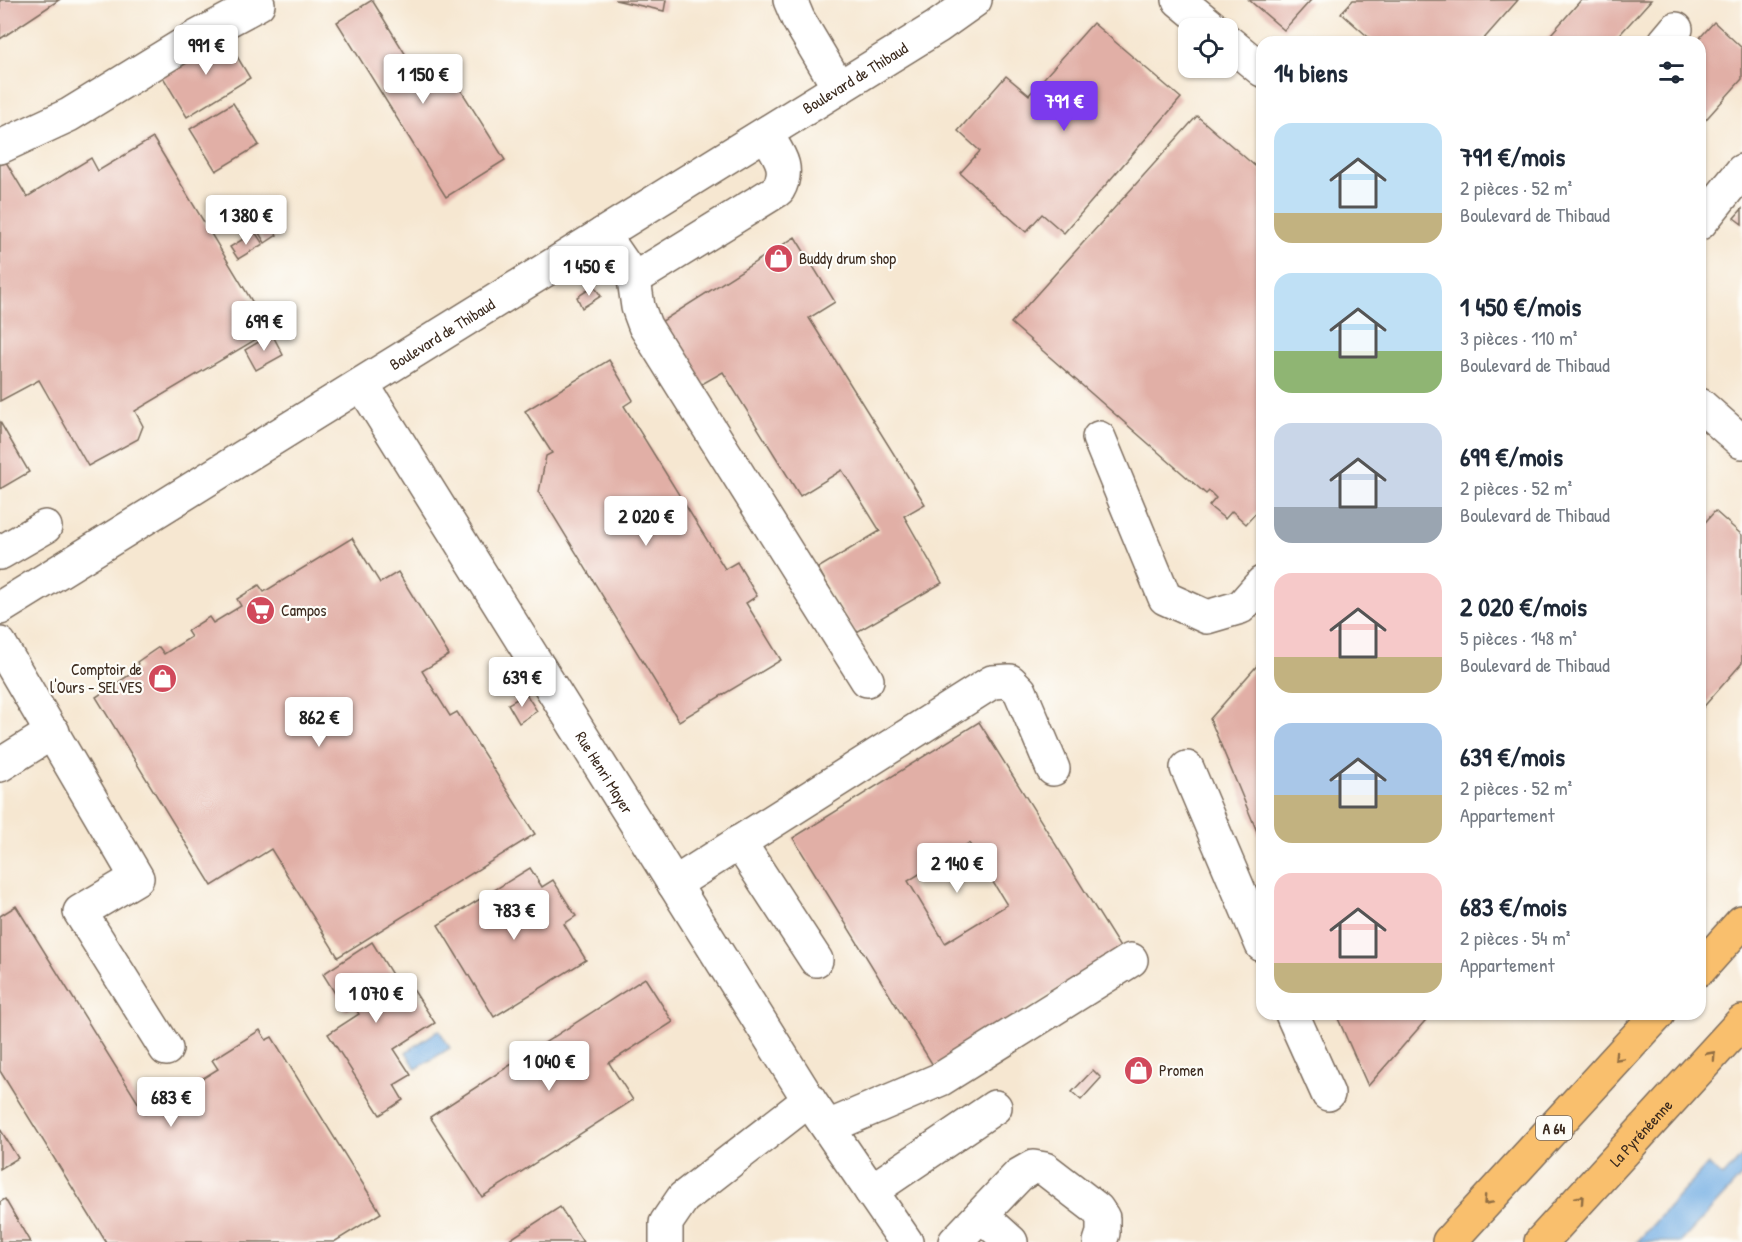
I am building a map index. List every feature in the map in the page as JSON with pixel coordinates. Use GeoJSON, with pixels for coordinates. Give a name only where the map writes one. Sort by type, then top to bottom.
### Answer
{"type":"FeatureCollection","features":[{"type":"Feature","properties":{"kind":"highway"},"geometry":{"type":"LineString","coordinates":[[1706,962],[1742,922]]}},
{"type":"Feature","properties":{"kind":"highway","name":"A 64"},"geometry":{"type":"LineString","coordinates":[[1449,1242],[1652,1020]]}},
{"type":"Feature","properties":{"kind":"highway","name":"La Pyrénéenne"},"geometry":{"type":"LineString","coordinates":[[1541,1242],[1742,1022]]}},
{"type":"Feature","properties":{"kind":"street"},"geometry":{"type":"LineString","coordinates":[[790,0],[798,19],[838,88]]}},
{"type":"Feature","properties":{"kind":"street","name":"Boulevard de Thibaud"},"geometry":{"type":"LineString","coordinates":[[0,608],[766,134],[937,27],[975,0]]}},
{"type":"Feature","properties":{"kind":"street"},"geometry":{"type":"LineString","coordinates":[[1179,0],[1201,18]]}},
{"type":"Feature","properties":{"kind":"street"},"geometry":{"type":"LineString","coordinates":[[0,147],[69,115],[193,39],[258,4]]}},
{"type":"Feature","properties":{"kind":"street"},"geometry":{"type":"LineString","coordinates":[[1238,50],[1256,65]]}},
{"type":"Feature","properties":{"kind":"street"},"geometry":{"type":"LineString","coordinates":[[634,279],[778,190],[784,180],[784,167],[766,134]]}},
{"type":"Feature","properties":{"kind":"street"},"geometry":{"type":"LineString","coordinates":[[1706,216],[1742,171]]}},
{"type":"Feature","properties":{"kind":"street"},"geometry":{"type":"LineString","coordinates":[[603,234],[634,279],[638,308],[645,326],[867,680]]}},
{"type":"Feature","properties":{"kind":"street","name":"Rue Henri Mayer"},"geometry":{"type":"LineString","coordinates":[[362,384],[809,1100],[906,1242]]}},
{"type":"Feature","properties":{"kind":"street"},"geometry":{"type":"LineString","coordinates":[[1706,410],[1742,442]]}},
{"type":"Feature","properties":{"kind":"street"},"geometry":{"type":"LineString","coordinates":[[1099,438],[1165,598],[1207,617],[1241,607],[1256,591]]}},
{"type":"Feature","properties":{"kind":"street"},"geometry":{"type":"LineString","coordinates":[[0,553],[45,527]]}},
{"type":"Feature","properties":{"kind":"street"},"geometry":{"type":"LineString","coordinates":[[0,644],[137,878],[80,912],[166,1049]]}},
{"type":"Feature","properties":{"kind":"street"},"geometry":{"type":"LineString","coordinates":[[674,884],[992,682],[1010,681],[1020,691],[1053,769]]}},
{"type":"Feature","properties":{"kind":"street"},"geometry":{"type":"LineString","coordinates":[[0,765],[53,732]]}},
{"type":"Feature","properties":{"kind":"street"},"geometry":{"type":"LineString","coordinates":[[1187,768],[1256,924]]}},
{"type":"Feature","properties":{"kind":"street"},"geometry":{"type":"LineString","coordinates":[[739,842],[816,960]]}},
{"type":"Feature","properties":{"kind":"street"},"geometry":{"type":"LineString","coordinates":[[828,1127],[941,1079],[1131,960]]}},
{"type":"Feature","properties":{"kind":"street"},"geometry":{"type":"LineString","coordinates":[[1295,1020],[1328,1094]]}},
{"type":"Feature","properties":{"kind":"street"},"geometry":{"type":"LineString","coordinates":[[666,1242],[666,1223],[683,1198],[809,1100]]}},
{"type":"Feature","properties":{"kind":"street"},"geometry":{"type":"LineString","coordinates":[[871,1191],[995,1107]]}},
{"type":"Feature","properties":{"kind":"street"},"geometry":{"type":"LineString","coordinates":[[955,1242],[1019,1176],[1034,1167],[1045,1169],[1097,1209],[1103,1218],[1103,1233],[1100,1242]]}},
{"type":"Feature","properties":{"kind":"street"},"geometry":{"type":"LineString","coordinates":[[981,1215],[1011,1242]]}},
{"type":"Feature","properties":{"kind":"water"},"geometry":{"type":"Polygon","coordinates":[[[439,1030],[450,1048],[416,1069],[406,1052],[439,1030]]]}},
{"type":"Feature","properties":{"kind":"water"},"geometry":{"type":"Polygon","coordinates":[[[1742,1156],[1742,1176],[1681,1242],[1637,1242],[1708,1164],[1723,1177],[1742,1156]]]}},
{"type":"Feature","properties":{"kind":"building"},"geometry":{"type":"Polygon","coordinates":[[[0,0],[59,0],[0,39],[0,0]]]}},
{"type":"Feature","properties":{"kind":"building"},"geometry":{"type":"Polygon","coordinates":[[[372,0],[428,91],[452,76],[505,160],[446,197],[337,22],[372,0]]]}},
{"type":"Feature","properties":{"kind":"building"},"geometry":{"type":"Polygon","coordinates":[[[615,0],[666,0],[664,11],[615,0]]]}},
{"type":"Feature","properties":{"kind":"building"},"geometry":{"type":"Polygon","coordinates":[[[1249,0],[1311,0],[1284,30],[1249,0]]]}},
{"type":"Feature","properties":{"kind":"building"},"geometry":{"type":"Polygon","coordinates":[[[1353,0],[1518,0],[1486,36],[1367,36],[1341,13],[1353,0]]]}},
{"type":"Feature","properties":{"kind":"building"},"geometry":{"type":"Polygon","coordinates":[[[1581,0],[1651,0],[1618,36],[1549,36],[1581,0]]]}},
{"type":"Feature","properties":{"kind":"building"},"geometry":{"type":"Polygon","coordinates":[[[1714,22],[1742,48],[1742,79],[1706,119],[1706,36],[1701,36],[1714,22]]]}},
{"type":"Feature","properties":{"kind":"building"},"geometry":{"type":"Polygon","coordinates":[[[1093,23],[1181,98],[1064,233],[1042,214],[1026,232],[960,173],[980,151],[958,131],[1006,76],[1029,95],[1093,23]]]}},
{"type":"Feature","properties":{"kind":"building"},"geometry":{"type":"Polygon","coordinates":[[[224,35],[250,78],[187,117],[161,74],[224,35]]]}},
{"type":"Feature","properties":{"kind":"building"},"geometry":{"type":"Polygon","coordinates":[[[233,103],[259,145],[216,171],[190,129],[233,103]]]}},
{"type":"Feature","properties":{"kind":"building"},"geometry":{"type":"Polygon","coordinates":[[[1197,116],[1256,167],[1256,513],[1246,524],[1232,511],[1225,519],[1209,506],[1216,498],[1209,491],[1206,494],[1011,323],[1197,116]]]}},
{"type":"Feature","properties":{"kind":"building"},"geometry":{"type":"Polygon","coordinates":[[[153,138],[270,331],[135,411],[143,426],[138,439],[88,466],[39,380],[0,401],[0,165],[6,162],[27,197],[91,158],[98,171],[153,138]]]}},
{"type":"Feature","properties":{"kind":"building"},"geometry":{"type":"Polygon","coordinates":[[[1742,209],[1742,224],[1734,218],[1742,209]]]}},
{"type":"Feature","properties":{"kind":"building"},"geometry":{"type":"Polygon","coordinates":[[[262,210],[277,235],[265,243],[250,218],[262,210]]]}},
{"type":"Feature","properties":{"kind":"building"},"geometry":{"type":"Polygon","coordinates":[[[255,232],[263,244],[238,259],[230,247],[255,232]]]}},
{"type":"Feature","properties":{"kind":"building"},"geometry":{"type":"Polygon","coordinates":[[[795,237],[835,302],[809,318],[925,504],[904,516],[942,583],[855,633],[818,568],[880,531],[842,470],[800,496],[723,372],[695,388],[656,325],[795,237]]]}},
{"type":"Feature","properties":{"kind":"building"},"geometry":{"type":"Polygon","coordinates":[[[594,286],[601,296],[582,308],[577,297],[594,286]]]}},
{"type":"Feature","properties":{"kind":"building"},"geometry":{"type":"Polygon","coordinates":[[[272,334],[283,355],[256,370],[245,350],[272,334]]]}},
{"type":"Feature","properties":{"kind":"building"},"geometry":{"type":"Polygon","coordinates":[[[609,360],[633,400],[624,406],[725,569],[737,562],[757,596],[746,603],[781,660],[679,721],[539,492],[546,456],[552,453],[525,411],[609,360]]]}},
{"type":"Feature","properties":{"kind":"building"},"geometry":{"type":"Polygon","coordinates":[[[0,422],[29,472],[0,489],[0,422]]]}},
{"type":"Feature","properties":{"kind":"building"},"geometry":{"type":"Polygon","coordinates":[[[1715,511],[1742,535],[1742,663],[1706,704],[1706,521],[1715,511]]]}},
{"type":"Feature","properties":{"kind":"building"},"geometry":{"type":"Polygon","coordinates":[[[352,538],[380,583],[398,572],[449,655],[422,671],[450,716],[457,712],[535,834],[338,957],[271,849],[212,886],[96,697],[140,668],[137,662],[159,647],[164,654],[191,637],[187,631],[209,617],[213,623],[241,606],[237,599],[259,585],[264,592],[352,538]]]}},
{"type":"Feature","properties":{"kind":"building"},"geometry":{"type":"Polygon","coordinates":[[[1256,667],[1256,829],[1210,719],[1256,667]]]}},
{"type":"Feature","properties":{"kind":"building"},"geometry":{"type":"Polygon","coordinates":[[[526,694],[537,711],[519,723],[508,704],[526,694]]]}},
{"type":"Feature","properties":{"kind":"building"},"geometry":{"type":"Polygon","coordinates":[[[979,722],[1121,949],[934,1067],[793,838],[979,722]],[[969,843],[908,881],[945,943],[1007,905],[969,843]]]}},
{"type":"Feature","properties":{"kind":"building"},"geometry":{"type":"Polygon","coordinates":[[[530,868],[542,887],[553,880],[576,916],[564,924],[586,960],[494,1017],[438,925],[530,868]]]}},
{"type":"Feature","properties":{"kind":"building"},"geometry":{"type":"Polygon","coordinates":[[[16,906],[145,1114],[218,1069],[212,1060],[260,1030],[266,1040],[272,1037],[381,1213],[334,1242],[106,1242],[0,1071],[0,916],[16,906]]]}},
{"type":"Feature","properties":{"kind":"building"},"geometry":{"type":"Polygon","coordinates":[[[372,942],[396,981],[393,983],[398,991],[409,983],[435,1023],[394,1049],[411,1075],[394,1085],[403,1100],[380,1115],[328,1034],[359,1014],[354,1006],[346,1011],[323,974],[372,942]]]}},
{"type":"Feature","properties":{"kind":"building"},"geometry":{"type":"Polygon","coordinates":[[[645,978],[673,1022],[609,1063],[633,1100],[482,1197],[430,1117],[645,978]]]}},
{"type":"Feature","properties":{"kind":"building"},"geometry":{"type":"Polygon","coordinates":[[[1339,1020],[1426,1020],[1368,1086],[1339,1020]]]}},
{"type":"Feature","properties":{"kind":"building"},"geometry":{"type":"Polygon","coordinates":[[[1093,1070],[1101,1078],[1081,1100],[1072,1092],[1093,1070]]]}},
{"type":"Feature","properties":{"kind":"building"},"geometry":{"type":"Polygon","coordinates":[[[0,1129],[18,1158],[0,1169],[0,1129]]]}},
{"type":"Feature","properties":{"kind":"building"},"geometry":{"type":"Polygon","coordinates":[[[5,1199],[30,1242],[0,1242],[0,1202],[5,1199]]]}},
{"type":"Feature","properties":{"kind":"building"},"geometry":{"type":"Polygon","coordinates":[[[560,1207],[583,1242],[506,1242],[560,1207]]]}},
{"type":"Feature","properties":{"kind":"place","name":"Buddy drum shop"},"geometry":{"type":"Point","coordinates":[778,258]}},
{"type":"Feature","properties":{"kind":"place","name":"Campos"},"geometry":{"type":"Point","coordinates":[260,610]}},
{"type":"Feature","properties":{"kind":"place","name":"Comptoir de l'Ours - SELVES"},"geometry":{"type":"Point","coordinates":[163,678]}},
{"type":"Feature","properties":{"kind":"place","name":"Promen"},"geometry":{"type":"Point","coordinates":[1138,1070]}}]}
